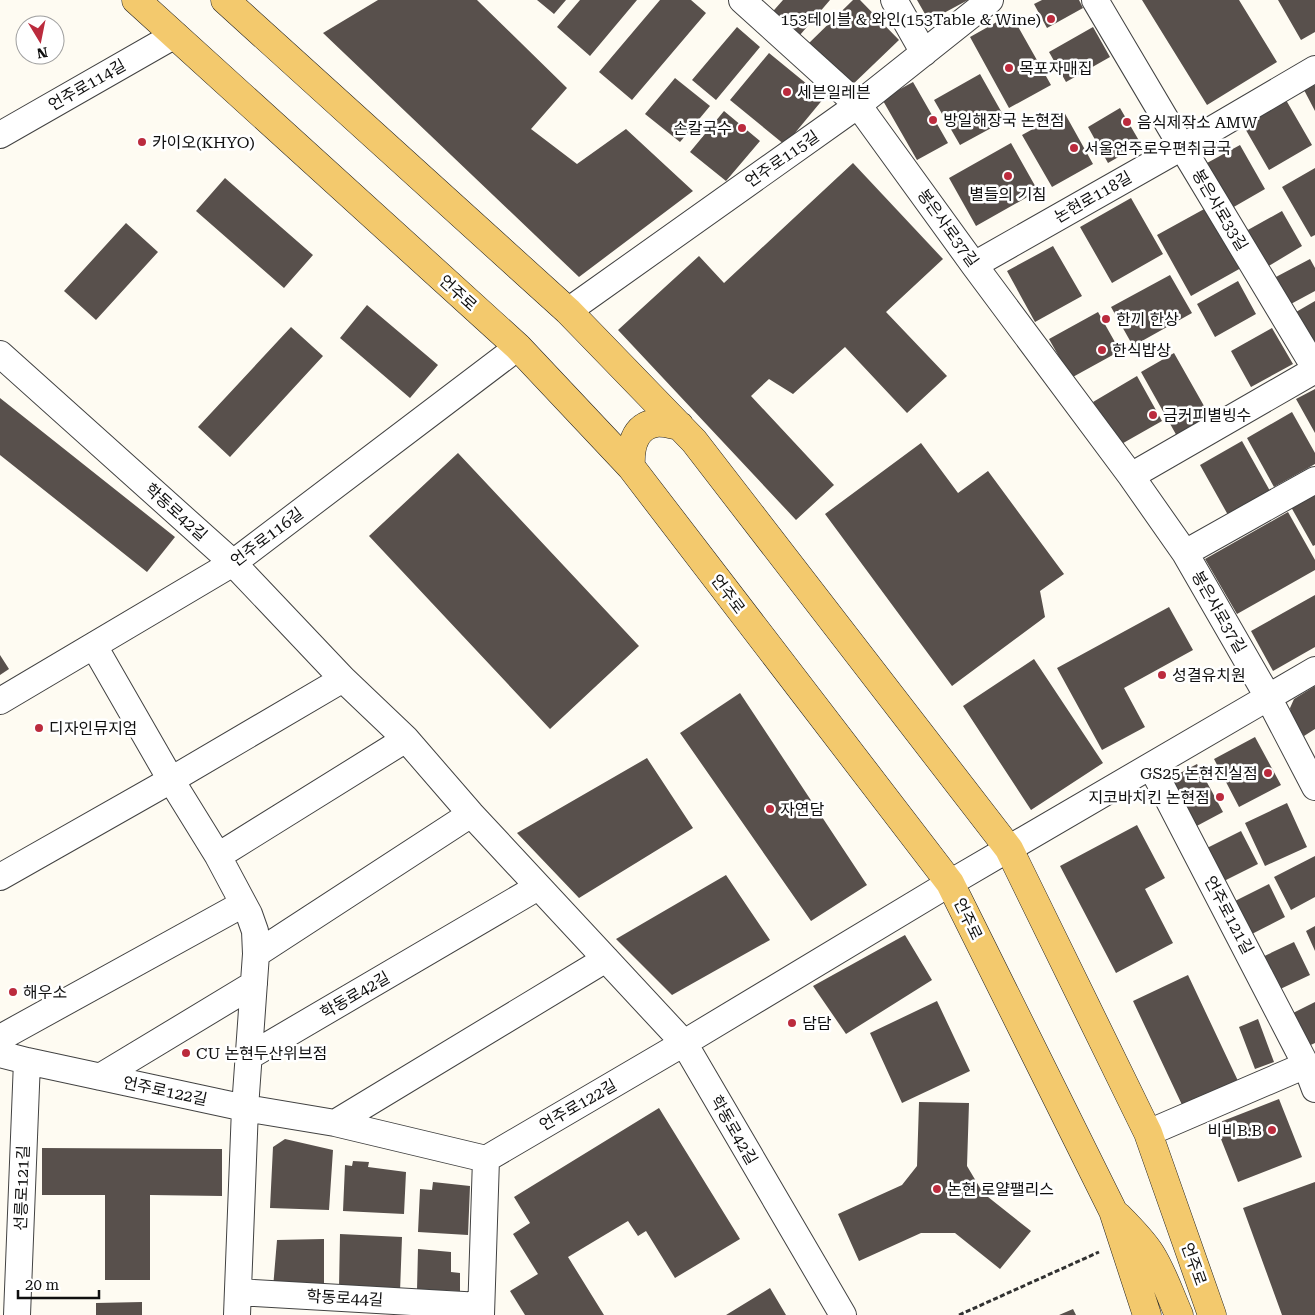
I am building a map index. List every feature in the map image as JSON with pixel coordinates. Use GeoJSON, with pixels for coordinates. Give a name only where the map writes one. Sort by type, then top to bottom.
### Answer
{"type":"FeatureCollection","features":[{"type":"Feature","properties":{"kind":"main road","name":"언주로"},"geometry":{"type":"LineString","coordinates":[[136,0],[518,347],[631,468],[950,883],[1113,1211],[1147,1315]]}},
{"type":"Feature","properties":{"kind":"main road","name":"언주로"},"geometry":{"type":"LineString","coordinates":[[230,1],[568,311],[680,426],[700,449],[1008,849],[1148,1133],[1212,1315]]}},
{"type":"Feature","properties":{"kind":"main road"},"geometry":{"type":"LineString","coordinates":[[631,468],[630,454],[633,444],[638,432],[645,426],[667,423],[680,426]]}},
{"type":"Feature","properties":{"kind":"main road"},"geometry":{"type":"LineString","coordinates":[[1113,1211],[1135,1233],[1152,1254],[1179,1315]]}},
{"type":"Feature","properties":{"kind":"street","name":"봉은사로37길"},"geometry":{"type":"LineString","coordinates":[[742,0],[858,105],[1131,476],[1185,553],[1268,697],[1315,787]]}},
{"type":"Feature","properties":{"kind":"street"},"geometry":{"type":"LineString","coordinates":[[894,0],[924,53]]}},
{"type":"Feature","properties":{"kind":"street","name":"언주로115길"},"geometry":{"type":"LineString","coordinates":[[568,311],[858,105],[990,0]]}},
{"type":"Feature","properties":{"kind":"street","name":"봉은사로33길"},"geometry":{"type":"LineString","coordinates":[[1095,0],[1315,369]]}},
{"type":"Feature","properties":{"kind":"street","name":"언주로114길"},"geometry":{"type":"LineString","coordinates":[[0,135],[175,35]]}},
{"type":"Feature","properties":{"kind":"street","name":"논현로118길"},"geometry":{"type":"LineString","coordinates":[[974,265],[1315,69]]}},
{"type":"Feature","properties":{"kind":"street","name":"언주로116길"},"geometry":{"type":"LineString","coordinates":[[0,701],[233,563],[518,347]]}},
{"type":"Feature","properties":{"kind":"street","name":"학동로42길"},"geometry":{"type":"LineString","coordinates":[[0,354],[233,563],[343,679],[406,739],[471,814],[684,1043],[843,1315]]}},
{"type":"Feature","properties":{"kind":"street"},"geometry":{"type":"LineString","coordinates":[[1131,476],[1315,369]]}},
{"type":"Feature","properties":{"kind":"street","name":"봉은사로37길"},"geometry":{"type":"LineString","coordinates":[[1185,553],[1315,480]]}},
{"type":"Feature","properties":{"kind":"street"},"geometry":{"type":"LineString","coordinates":[[94,646],[218,856],[256,931],[245,1108],[237,1304]]}},
{"type":"Feature","properties":{"kind":"street"},"geometry":{"type":"LineString","coordinates":[[1008,849],[1315,670]]}},
{"type":"Feature","properties":{"kind":"street"},"geometry":{"type":"LineString","coordinates":[[0,877],[172,780],[343,679]]}},
{"type":"Feature","properties":{"kind":"street"},"geometry":{"type":"LineString","coordinates":[[218,856],[406,739]]}},
{"type":"Feature","properties":{"kind":"street","name":"언주로121길"},"geometry":{"type":"LineString","coordinates":[[1151,766],[1311,1077]]}},
{"type":"Feature","properties":{"kind":"street"},"geometry":{"type":"LineString","coordinates":[[256,954],[471,814]]}},
{"type":"Feature","properties":{"kind":"street","name":"언주로122길"},"geometry":{"type":"LineString","coordinates":[[0,1054],[245,1108],[336,1123],[486,1159],[1008,849]]}},
{"type":"Feature","properties":{"kind":"street","name":"학동로42길"},"geometry":{"type":"LineString","coordinates":[[248,1058],[538,887]]}},
{"type":"Feature","properties":{"kind":"street"},"geometry":{"type":"LineString","coordinates":[[0,1038],[243,904]]}},
{"type":"Feature","properties":{"kind":"street"},"geometry":{"type":"LineString","coordinates":[[336,1123],[606,959]]}},
{"type":"Feature","properties":{"kind":"street","name":"언주로122길"},"geometry":{"type":"LineString","coordinates":[[100,1077],[254,984]]}},
{"type":"Feature","properties":{"kind":"street","name":"선릉로121길"},"geometry":{"type":"LineString","coordinates":[[17,1315],[27,1061]]}},
{"type":"Feature","properties":{"kind":"street"},"geometry":{"type":"LineString","coordinates":[[1148,1133],[1311,1077]]}},
{"type":"Feature","properties":{"kind":"street","name":"학동로44길"},"geometry":{"type":"LineString","coordinates":[[237,1304],[481,1311],[486,1159]]}},
{"type":"Feature","properties":{"kind":"path"},"geometry":{"type":"LineString","coordinates":[[958,1315],[1122,1242]]}},
{"type":"Feature","properties":{"kind":"building"},"geometry":{"type":"Polygon","coordinates":[[[378,0],[477,0],[567,88],[531,129],[577,164],[626,129],[693,191],[579,277],[323,33],[378,0]]]}},
{"type":"Feature","properties":{"kind":"building"},"geometry":{"type":"Polygon","coordinates":[[[537,0],[566,0],[554,14],[537,0]]]}},
{"type":"Feature","properties":{"kind":"building"},"geometry":{"type":"Polygon","coordinates":[[[580,0],[637,0],[590,56],[557,27],[580,0]]]}},
{"type":"Feature","properties":{"kind":"building"},"geometry":{"type":"Polygon","coordinates":[[[660,0],[691,0],[706,13],[632,100],[599,72],[660,0]]]}},
{"type":"Feature","properties":{"kind":"building"},"geometry":{"type":"Polygon","coordinates":[[[783,0],[830,0],[794,42],[767,18],[783,0]]]}},
{"type":"Feature","properties":{"kind":"building"},"geometry":{"type":"Polygon","coordinates":[[[853,0],[860,0],[899,40],[849,88],[807,45],[853,0]]]}},
{"type":"Feature","properties":{"kind":"building"},"geometry":{"type":"Polygon","coordinates":[[[917,0],[968,0],[929,21],[917,0]]]}},
{"type":"Feature","properties":{"kind":"building"},"geometry":{"type":"Polygon","coordinates":[[[1042,0],[1079,0],[1083,8],[1047,28],[1034,4],[1042,0]]]}},
{"type":"Feature","properties":{"kind":"building"},"geometry":{"type":"Polygon","coordinates":[[[1142,0],[1239,0],[1277,62],[1207,105],[1142,0]]]}},
{"type":"Feature","properties":{"kind":"building"},"geometry":{"type":"Polygon","coordinates":[[[1278,0],[1315,0],[1315,32],[1301,40],[1278,0]]]}},
{"type":"Feature","properties":{"kind":"building"},"geometry":{"type":"Polygon","coordinates":[[[1011,14],[1051,85],[1009,108],[970,37],[1011,14]]]}},
{"type":"Feature","properties":{"kind":"building"},"geometry":{"type":"Polygon","coordinates":[[[737,27],[760,47],[716,100],[692,80],[737,27]]]}},
{"type":"Feature","properties":{"kind":"building"},"geometry":{"type":"Polygon","coordinates":[[[1093,27],[1110,57],[1066,82],[1049,52],[1093,27]]]}},
{"type":"Feature","properties":{"kind":"building"},"geometry":{"type":"Polygon","coordinates":[[[769,53],[824,98],[785,145],[730,100],[769,53]]]}},
{"type":"Feature","properties":{"kind":"building"},"geometry":{"type":"Polygon","coordinates":[[[980,74],[1006,120],[960,145],[934,100],[980,74]]]}},
{"type":"Feature","properties":{"kind":"building"},"geometry":{"type":"Polygon","coordinates":[[[675,78],[710,106],[680,142],[645,114],[675,78]]]}},
{"type":"Feature","properties":{"kind":"building"},"geometry":{"type":"Polygon","coordinates":[[[913,82],[948,143],[917,160],[882,99],[913,82]]]}},
{"type":"Feature","properties":{"kind":"building"},"geometry":{"type":"Polygon","coordinates":[[[1315,85],[1315,111],[1304,90],[1315,85]]]}},
{"type":"Feature","properties":{"kind":"building"},"geometry":{"type":"Polygon","coordinates":[[[1286,100],[1312,145],[1269,170],[1243,125],[1286,100]]]}},
{"type":"Feature","properties":{"kind":"building"},"geometry":{"type":"Polygon","coordinates":[[[1120,108],[1141,144],[1108,163],[1088,127],[1120,108]]]}},
{"type":"Feature","properties":{"kind":"building"},"geometry":{"type":"Polygon","coordinates":[[[724,111],[760,141],[726,181],[690,152],[724,111]]]}},
{"type":"Feature","properties":{"kind":"building"},"geometry":{"type":"Polygon","coordinates":[[[1064,112],[1093,164],[1052,187],[1022,135],[1064,112]]]}},
{"type":"Feature","properties":{"kind":"building"},"geometry":{"type":"Polygon","coordinates":[[[1011,143],[1038,191],[976,226],[949,178],[1011,143]]]}},
{"type":"Feature","properties":{"kind":"building"},"geometry":{"type":"Polygon","coordinates":[[[1240,145],[1265,189],[1232,208],[1207,163],[1240,145]]]}},
{"type":"Feature","properties":{"kind":"building"},"geometry":{"type":"Polygon","coordinates":[[[853,163],[943,259],[886,312],[947,376],[907,413],[845,347],[793,394],[769,379],[751,396],[834,485],[796,520],[618,330],[699,256],[724,283],[853,163]]]}},
{"type":"Feature","properties":{"kind":"building"},"geometry":{"type":"Polygon","coordinates":[[[1315,168],[1315,235],[1311,237],[1282,187],[1315,168]]]}},
{"type":"Feature","properties":{"kind":"building"},"geometry":{"type":"Polygon","coordinates":[[[225,178],[313,255],[284,288],[196,211],[225,178]]]}},
{"type":"Feature","properties":{"kind":"building"},"geometry":{"type":"Polygon","coordinates":[[[1131,198],[1163,254],[1112,283],[1080,227],[1131,198]]]}},
{"type":"Feature","properties":{"kind":"building"},"geometry":{"type":"Polygon","coordinates":[[[1206,208],[1241,268],[1191,296],[1157,235],[1206,208]]]}},
{"type":"Feature","properties":{"kind":"building"},"geometry":{"type":"Polygon","coordinates":[[[1282,211],[1302,246],[1267,267],[1246,231],[1282,211]]]}},
{"type":"Feature","properties":{"kind":"building"},"geometry":{"type":"Polygon","coordinates":[[[126,223],[158,252],[96,320],[64,291],[126,223]]]}},
{"type":"Feature","properties":{"kind":"building"},"geometry":{"type":"Polygon","coordinates":[[[1053,246],[1082,296],[1035,322],[1007,271],[1053,246]]]}},
{"type":"Feature","properties":{"kind":"building"},"geometry":{"type":"Polygon","coordinates":[[[1310,259],[1315,268],[1315,291],[1289,305],[1274,278],[1310,259]]]}},
{"type":"Feature","properties":{"kind":"building"},"geometry":{"type":"Polygon","coordinates":[[[1170,275],[1192,313],[1133,346],[1111,307],[1170,275]]]}},
{"type":"Feature","properties":{"kind":"building"},"geometry":{"type":"Polygon","coordinates":[[[1238,281],[1256,314],[1215,337],[1197,304],[1238,281]]]}},
{"type":"Feature","properties":{"kind":"building"},"geometry":{"type":"Polygon","coordinates":[[[1315,301],[1315,346],[1296,312],[1315,301]]]}},
{"type":"Feature","properties":{"kind":"building"},"geometry":{"type":"Polygon","coordinates":[[[367,305],[438,365],[410,398],[340,338],[367,305]]]}},
{"type":"Feature","properties":{"kind":"building"},"geometry":{"type":"Polygon","coordinates":[[[1098,312],[1120,351],[1071,378],[1049,339],[1098,312]]]}},
{"type":"Feature","properties":{"kind":"building"},"geometry":{"type":"Polygon","coordinates":[[[291,327],[323,356],[230,457],[198,427],[291,327]]]}},
{"type":"Feature","properties":{"kind":"building"},"geometry":{"type":"Polygon","coordinates":[[[1272,328],[1293,364],[1251,387],[1231,351],[1272,328]]]}},
{"type":"Feature","properties":{"kind":"building"},"geometry":{"type":"Polygon","coordinates":[[[1174,353],[1212,420],[1178,438],[1141,372],[1174,353]]]}},
{"type":"Feature","properties":{"kind":"building"},"geometry":{"type":"Polygon","coordinates":[[[1137,376],[1162,421],[1118,446],[1093,402],[1137,376]]]}},
{"type":"Feature","properties":{"kind":"building"},"geometry":{"type":"Polygon","coordinates":[[[1315,389],[1315,433],[1296,399],[1315,389]]]}},
{"type":"Feature","properties":{"kind":"building"},"geometry":{"type":"Polygon","coordinates":[[[0,398],[175,537],[147,572],[0,455],[0,398]]]}},
{"type":"Feature","properties":{"kind":"building"},"geometry":{"type":"Polygon","coordinates":[[[1292,412],[1315,453],[1315,464],[1274,487],[1247,438],[1292,412]]]}},
{"type":"Feature","properties":{"kind":"building"},"geometry":{"type":"Polygon","coordinates":[[[1242,441],[1270,491],[1228,515],[1200,465],[1242,441]]]}},
{"type":"Feature","properties":{"kind":"building"},"geometry":{"type":"Polygon","coordinates":[[[921,443],[958,493],[988,471],[1064,574],[1040,591],[1045,617],[952,686],[825,514],[921,443]]]}},
{"type":"Feature","properties":{"kind":"building"},"geometry":{"type":"Polygon","coordinates":[[[458,453],[639,646],[550,729],[369,536],[458,453]]]}},
{"type":"Feature","properties":{"kind":"building"},"geometry":{"type":"Polygon","coordinates":[[[1315,493],[1315,545],[1313,546],[1291,507],[1315,493]]]}},
{"type":"Feature","properties":{"kind":"building"},"geometry":{"type":"Polygon","coordinates":[[[1288,512],[1315,560],[1315,570],[1237,614],[1205,559],[1288,512]]]}},
{"type":"Feature","properties":{"kind":"building"},"geometry":{"type":"Polygon","coordinates":[[[1315,595],[1315,647],[1273,671],[1251,631],[1315,595]]]}},
{"type":"Feature","properties":{"kind":"building"},"geometry":{"type":"Polygon","coordinates":[[[1169,607],[1193,650],[1124,688],[1145,727],[1102,750],[1057,668],[1169,607]]]}},
{"type":"Feature","properties":{"kind":"building"},"geometry":{"type":"Polygon","coordinates":[[[0,655],[9,669],[0,675],[0,655]]]}},
{"type":"Feature","properties":{"kind":"building"},"geometry":{"type":"Polygon","coordinates":[[[1034,659],[1103,763],[1031,810],[963,706],[1034,659]]]}},
{"type":"Feature","properties":{"kind":"building"},"geometry":{"type":"Polygon","coordinates":[[[1315,686],[1315,729],[1304,736],[1291,716],[1290,708],[1294,699],[1315,686]]]}},
{"type":"Feature","properties":{"kind":"building"},"geometry":{"type":"Polygon","coordinates":[[[740,693],[867,885],[811,921],[680,733],[740,693]]]}},
{"type":"Feature","properties":{"kind":"building"},"geometry":{"type":"Polygon","coordinates":[[[1255,737],[1281,785],[1239,807],[1214,759],[1255,737]]]}},
{"type":"Feature","properties":{"kind":"building"},"geometry":{"type":"Polygon","coordinates":[[[647,758],[693,828],[579,898],[517,833],[647,758]]]}},
{"type":"Feature","properties":{"kind":"building"},"geometry":{"type":"Polygon","coordinates":[[[1197,764],[1223,812],[1193,828],[1167,780],[1197,764]]]}},
{"type":"Feature","properties":{"kind":"building"},"geometry":{"type":"Polygon","coordinates":[[[1287,803],[1307,847],[1265,866],[1245,823],[1287,803]]]}},
{"type":"Feature","properties":{"kind":"building"},"geometry":{"type":"Polygon","coordinates":[[[1137,825],[1165,878],[1145,889],[1173,943],[1116,973],[1060,866],[1137,825]]]}},
{"type":"Feature","properties":{"kind":"building"},"geometry":{"type":"Polygon","coordinates":[[[1241,831],[1258,864],[1216,885],[1199,852],[1241,831]]]}},
{"type":"Feature","properties":{"kind":"building"},"geometry":{"type":"Polygon","coordinates":[[[1315,856],[1315,897],[1291,910],[1274,877],[1315,856]]]}},
{"type":"Feature","properties":{"kind":"building"},"geometry":{"type":"Polygon","coordinates":[[[726,875],[770,940],[672,995],[616,939],[726,875]]]}},
{"type":"Feature","properties":{"kind":"building"},"geometry":{"type":"Polygon","coordinates":[[[1269,884],[1285,917],[1244,938],[1227,905],[1269,884]]]}},
{"type":"Feature","properties":{"kind":"building"},"geometry":{"type":"Polygon","coordinates":[[[1315,926],[1315,951],[1306,931],[1315,926]]]}},
{"type":"Feature","properties":{"kind":"building"},"geometry":{"type":"Polygon","coordinates":[[[905,935],[932,980],[846,1034],[813,986],[905,935]]]}},
{"type":"Feature","properties":{"kind":"building"},"geometry":{"type":"Polygon","coordinates":[[[1294,942],[1310,975],[1274,992],[1258,959],[1294,942]]]}},
{"type":"Feature","properties":{"kind":"building"},"geometry":{"type":"Polygon","coordinates":[[[1188,975],[1239,1083],[1184,1109],[1133,1001],[1188,975]]]}},
{"type":"Feature","properties":{"kind":"building"},"geometry":{"type":"Polygon","coordinates":[[[937,1001],[970,1071],[902,1103],[870,1033],[937,1001]]]}},
{"type":"Feature","properties":{"kind":"building"},"geometry":{"type":"Polygon","coordinates":[[[1315,1002],[1315,1043],[1302,1049],[1287,1016],[1315,1002]]]}},
{"type":"Feature","properties":{"kind":"building"},"geometry":{"type":"Polygon","coordinates":[[[1258,1019],[1274,1062],[1255,1069],[1239,1027],[1258,1019]]]}},
{"type":"Feature","properties":{"kind":"building"},"geometry":{"type":"Polygon","coordinates":[[[1279,1099],[1302,1157],[1238,1182],[1215,1124],[1279,1099]]]}},
{"type":"Feature","properties":{"kind":"building","name":"논현 로얄팰리스"},"geometry":{"type":"Polygon","coordinates":[[[919,1102],[969,1103],[967,1166],[983,1193],[1031,1231],[1000,1269],[955,1233],[921,1233],[859,1261],[838,1214],[902,1185],[917,1166],[919,1102]]]}},
{"type":"Feature","properties":{"kind":"building"},"geometry":{"type":"Polygon","coordinates":[[[659,1108],[740,1239],[675,1278],[646,1231],[638,1236],[628,1221],[568,1257],[604,1315],[525,1315],[510,1291],[538,1274],[513,1234],[530,1223],[514,1197],[659,1108]]]}},
{"type":"Feature","properties":{"kind":"building"},"geometry":{"type":"Polygon","coordinates":[[[285,1139],[333,1150],[329,1210],[270,1208],[273,1147],[285,1139]]]}},
{"type":"Feature","properties":{"kind":"building"},"geometry":{"type":"Polygon","coordinates":[[[42,1148],[222,1149],[222,1196],[150,1195],[150,1280],[105,1280],[105,1195],[42,1195],[42,1148]]]}},
{"type":"Feature","properties":{"kind":"building"},"geometry":{"type":"Polygon","coordinates":[[[353,1161],[369,1162],[368,1167],[406,1172],[404,1214],[343,1211],[345,1165],[352,1166],[353,1161]]]}},
{"type":"Feature","properties":{"kind":"building"},"geometry":{"type":"Polygon","coordinates":[[[433,1182],[470,1186],[468,1235],[418,1232],[420,1189],[432,1190],[433,1182]]]}},
{"type":"Feature","properties":{"kind":"building"},"geometry":{"type":"Polygon","coordinates":[[[1315,1182],[1315,1315],[1282,1315],[1243,1208],[1315,1182]]]}},
{"type":"Feature","properties":{"kind":"building"},"geometry":{"type":"Polygon","coordinates":[[[340,1234],[402,1237],[400,1292],[339,1288],[340,1234]]]}},
{"type":"Feature","properties":{"kind":"building"},"geometry":{"type":"Polygon","coordinates":[[[324,1239],[324,1291],[273,1288],[277,1240],[324,1239]]]}},
{"type":"Feature","properties":{"kind":"building"},"geometry":{"type":"Polygon","coordinates":[[[418,1249],[451,1252],[451,1272],[460,1273],[460,1291],[417,1290],[418,1249]]]}},
{"type":"Feature","properties":{"kind":"building"},"geometry":{"type":"Polygon","coordinates":[[[770,1288],[786,1315],[726,1315],[770,1288]]]}},
{"type":"Feature","properties":{"kind":"building"},"geometry":{"type":"Polygon","coordinates":[[[142,1302],[142,1315],[96,1315],[96,1303],[142,1302]]]}},
{"type":"Feature","properties":{"kind":"building"},"geometry":{"type":"Polygon","coordinates":[[[1073,1309],[1076,1315],[1059,1315],[1073,1309]]]}},
{"type":"Feature","properties":{"kind":"place","name":"153테이블 & 와인(153Table & Wine)"},"geometry":{"type":"Point","coordinates":[1051,19]}},
{"type":"Feature","properties":{"kind":"place","name":"목포자매집"},"geometry":{"type":"Point","coordinates":[1009,68]}},
{"type":"Feature","properties":{"kind":"place","name":"세븐일레븐"},"geometry":{"type":"Point","coordinates":[787,92]}},
{"type":"Feature","properties":{"kind":"place","name":"방일해장국 논현점"},"geometry":{"type":"Point","coordinates":[933,120]}},
{"type":"Feature","properties":{"kind":"place","name":"음식제작소 AMW"},"geometry":{"type":"Point","coordinates":[1127,122]}},
{"type":"Feature","properties":{"kind":"place","name":"손칼국수"},"geometry":{"type":"Point","coordinates":[742,128]}},
{"type":"Feature","properties":{"kind":"place","name":"카이오(KHYO)"},"geometry":{"type":"Point","coordinates":[142,142]}},
{"type":"Feature","properties":{"kind":"place","name":"서울언주로우편취급국"},"geometry":{"type":"Point","coordinates":[1074,148]}},
{"type":"Feature","properties":{"kind":"place","name":"별들의 기침"},"geometry":{"type":"Point","coordinates":[1008,176]}},
{"type":"Feature","properties":{"kind":"place","name":"한끼 한상"},"geometry":{"type":"Point","coordinates":[1106,319]}},
{"type":"Feature","properties":{"kind":"place","name":"한식밥상"},"geometry":{"type":"Point","coordinates":[1102,350]}},
{"type":"Feature","properties":{"kind":"place","name":"금커피별빙수"},"geometry":{"type":"Point","coordinates":[1153,415]}},
{"type":"Feature","properties":{"kind":"place","name":"성결유치원"},"geometry":{"type":"Point","coordinates":[1162,675]}},
{"type":"Feature","properties":{"kind":"place","name":"디자인뮤지엄"},"geometry":{"type":"Point","coordinates":[39,728]}},
{"type":"Feature","properties":{"kind":"place","name":"GS25 논현진실점"},"geometry":{"type":"Point","coordinates":[1268,773]}},
{"type":"Feature","properties":{"kind":"place","name":"지코바치킨 논현점"},"geometry":{"type":"Point","coordinates":[1220,797]}},
{"type":"Feature","properties":{"kind":"place","name":"자연담"},"geometry":{"type":"Point","coordinates":[770,809]}},
{"type":"Feature","properties":{"kind":"place","name":"해우소"},"geometry":{"type":"Point","coordinates":[13,992]}},
{"type":"Feature","properties":{"kind":"place","name":"담담"},"geometry":{"type":"Point","coordinates":[792,1023]}},
{"type":"Feature","properties":{"kind":"place","name":"CU 논현두산위브점"},"geometry":{"type":"Point","coordinates":[186,1053]}},
{"type":"Feature","properties":{"kind":"place","name":"비비B.B"},"geometry":{"type":"Point","coordinates":[1272,1130]}},
{"type":"Feature","properties":{"kind":"place","name":"논현 로얄팰리스"},"geometry":{"type":"Point","coordinates":[937,1189]}}]}
